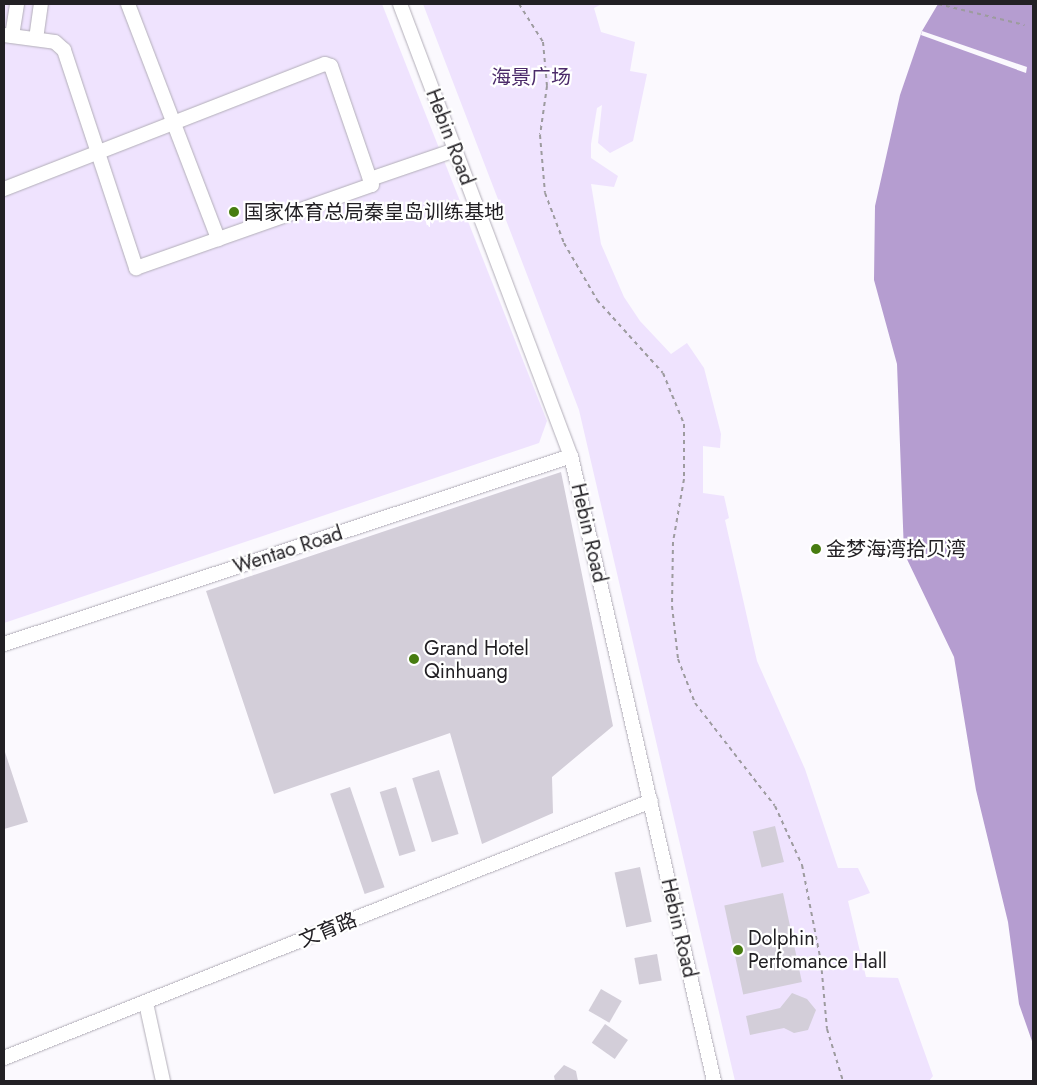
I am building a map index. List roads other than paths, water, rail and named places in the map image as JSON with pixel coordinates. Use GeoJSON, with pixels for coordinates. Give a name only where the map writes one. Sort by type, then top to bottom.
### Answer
{"type":"FeatureCollection","features":[{"type":"Feature","properties":{"kind":"street"},"geometry":{"type":"LineString","coordinates":[[4,189],[97,149],[326,64],[331,66],[372,185],[136,268],[97,149],[64,50],[55,42],[8,35],[17,4]]}},
{"type":"Feature","properties":{"kind":"street"},"geometry":{"type":"LineString","coordinates":[[36,40],[41,4]]}},
{"type":"Feature","properties":{"kind":"street"},"geometry":{"type":"LineString","coordinates":[[128,4],[218,239]]}},
{"type":"Feature","properties":{"kind":"street","name":"Hebin Road"},"geometry":{"type":"LineString","coordinates":[[400,4],[571,456],[714,1081]]}},
{"type":"Feature","properties":{"kind":"street"},"geometry":{"type":"LineString","coordinates":[[370,179],[455,150]]}},
{"type":"Feature","properties":{"kind":"street","name":"Wentao Road"},"geometry":{"type":"LineString","coordinates":[[4,644],[571,456]]}},
{"type":"Feature","properties":{"kind":"street","name":"文育路"},"geometry":{"type":"LineString","coordinates":[[4,1058],[651,801]]}},
{"type":"Feature","properties":{"kind":"street"},"geometry":{"type":"LineString","coordinates":[[146,1003],[163,1081]]}},
{"type":"Feature","properties":{"kind":"place","name":"国家体育总局秦皇岛训练基地"},"geometry":{"type":"Point","coordinates":[234,212]}},
{"type":"Feature","properties":{"kind":"place","name":"金梦海湾拾贝湾"},"geometry":{"type":"Point","coordinates":[816,549]}},
{"type":"Feature","properties":{"kind":"place","name":"Grand Hotel Qinhuang"},"geometry":{"type":"Point","coordinates":[414,659]}},
{"type":"Feature","properties":{"kind":"place","name":"Dolphin Perfomance Hall"},"geometry":{"type":"Point","coordinates":[738,950]}},
{"type":"Feature","properties":{"kind":"park label","name":"海景广场"},"geometry":{"type":"Point","coordinates":[531,77]}}]}
